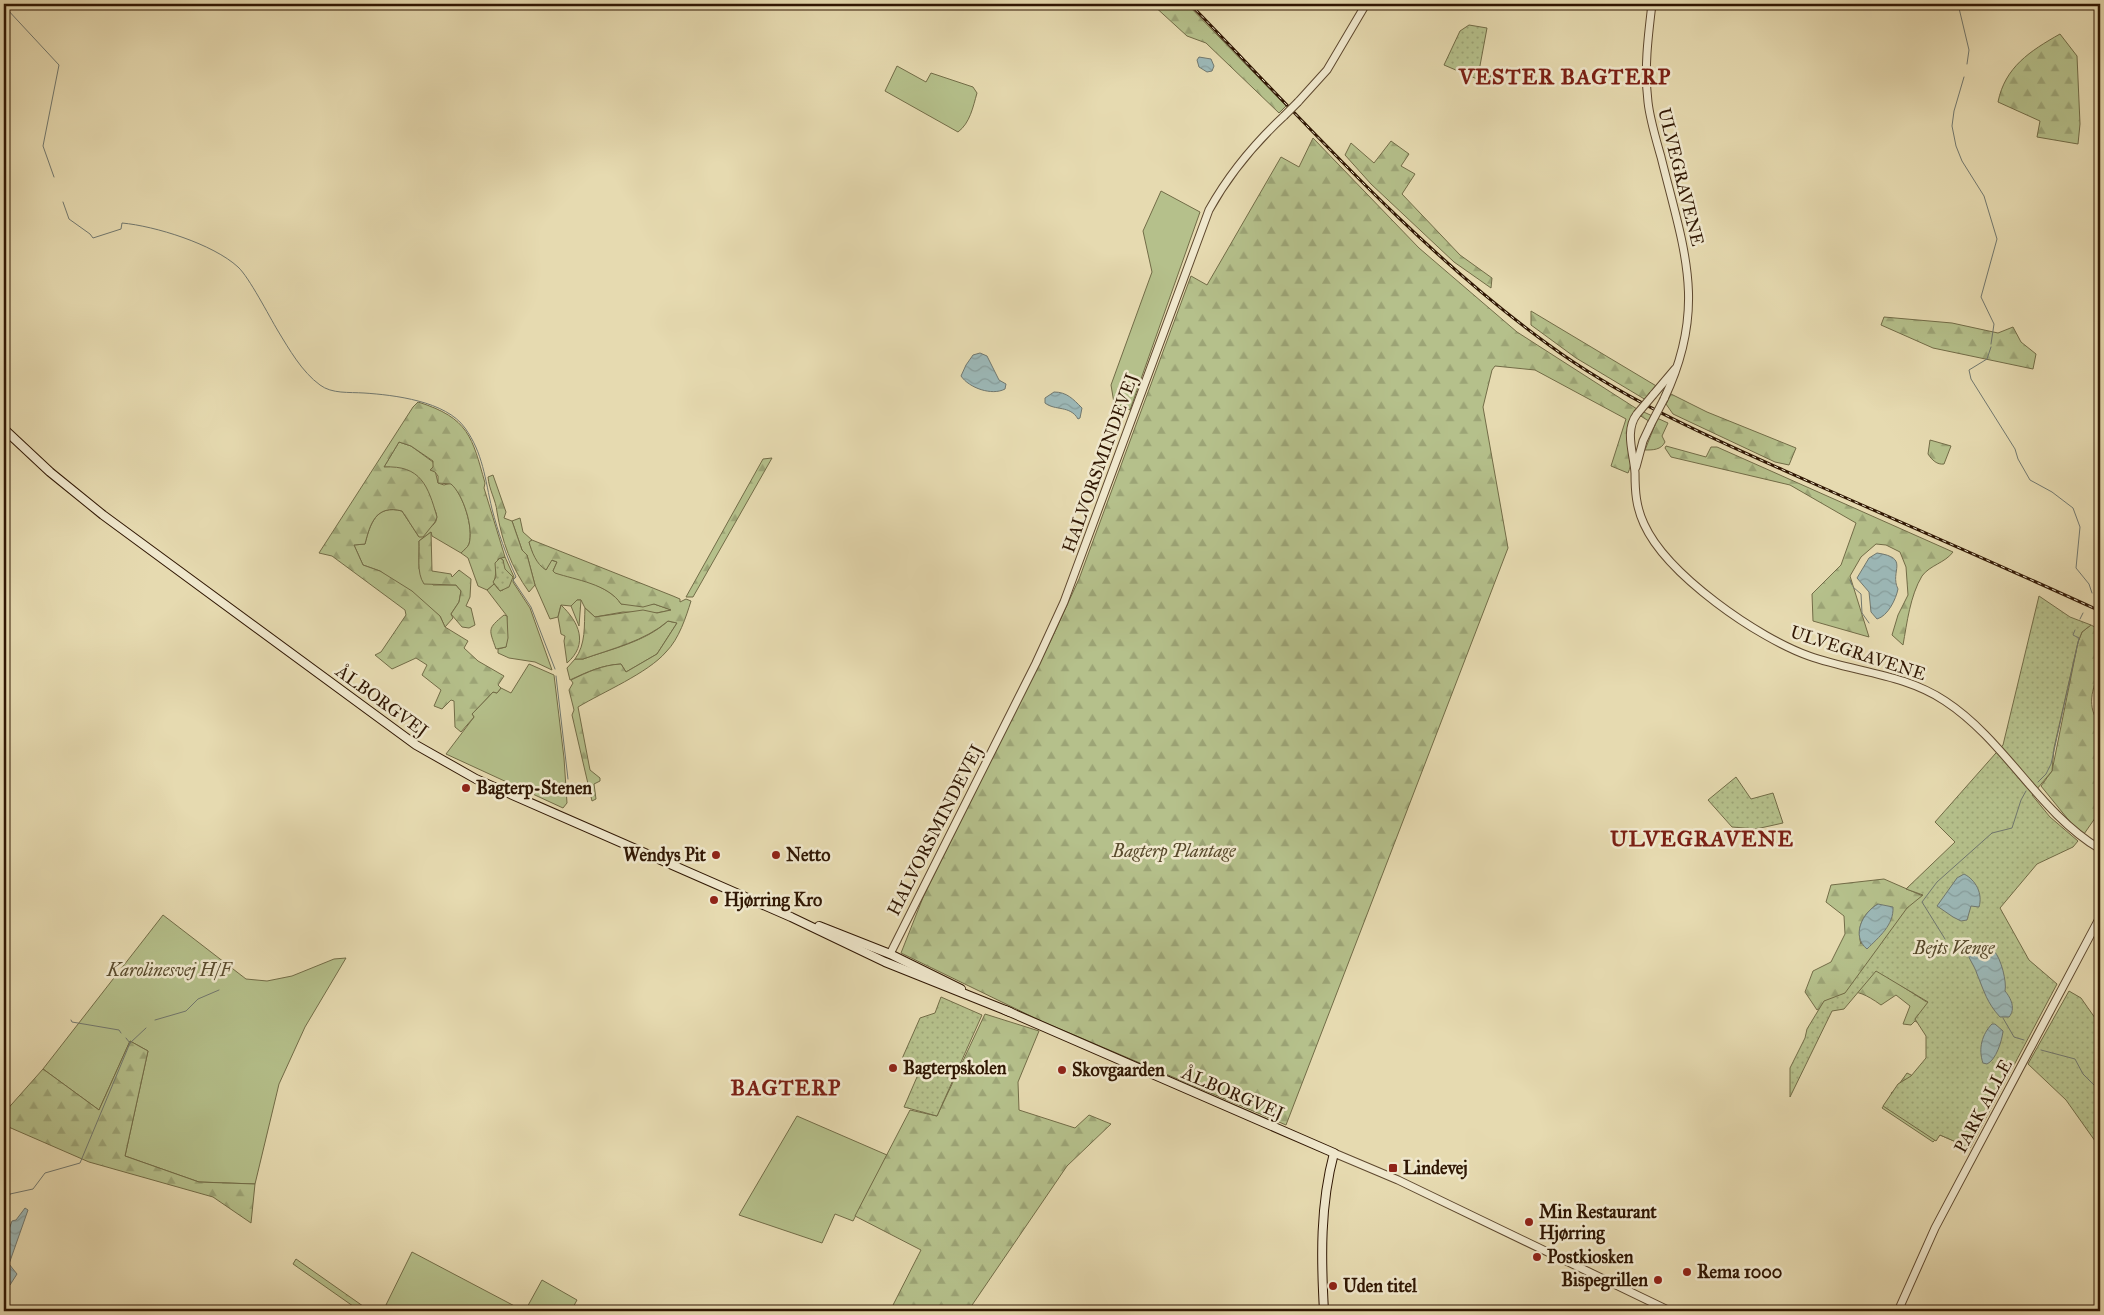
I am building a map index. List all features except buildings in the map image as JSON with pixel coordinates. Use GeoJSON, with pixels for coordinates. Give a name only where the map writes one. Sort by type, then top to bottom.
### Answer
{"type":"FeatureCollection","features":[{"type":"Feature","properties":{"kind":"main road","name":"ÅLBORGVEJ"},"geometry":{"type":"LineString","coordinates":[[4,429],[50,472],[103,515],[416,745],[476,779],[791,917],[885,962],[1010,1012],[1334,1153]]}},
{"type":"Feature","properties":{"kind":"main road","name":"ÅLBORGVEJ"},"geometry":{"type":"LineString","coordinates":[[791,917],[890,954],[1010,1012]]}},
{"type":"Feature","properties":{"kind":"main road"},"geometry":{"type":"LineString","coordinates":[[1324,1311],[1322,1234],[1325,1202],[1334,1153]]}},
{"type":"Feature","properties":{"kind":"street","name":"HALVORSMINDEVEJ"},"geometry":{"type":"LineString","coordinates":[[890,954],[1061,611],[1209,210],[1227,179],[1246,154],[1327,70],[1366,4]]}},
{"type":"Feature","properties":{"kind":"street","name":"ULVEGRAVENE"},"geometry":{"type":"LineString","coordinates":[[1634,472],[1643,441],[1664,400],[1681,358],[1686,340],[1690,302],[1688,276],[1648,103],[1646,57],[1652,4]]}},
{"type":"Feature","properties":{"kind":"street","name":"ULVEGRAVENE"},"geometry":{"type":"LineString","coordinates":[[1681,358],[1669,377],[1636,414],[1630,436],[1634,493],[1649,534],[1662,552],[1719,605],[1748,626],[1792,650],[1836,664],[1893,678],[1944,700],[1984,733],[2065,823],[2100,850]]}},
{"type":"Feature","properties":{"kind":"street","name":"PARK ALLE"},"geometry":{"type":"LineString","coordinates":[[1898,1311],[1936,1228],[2100,917]]}},
{"type":"Feature","properties":{"kind":"street"},"geometry":{"type":"LineString","coordinates":[[1334,1153],[1398,1180],[1670,1311]]}},
{"type":"Feature","properties":{"kind":"green space"},"geometry":{"type":"Polygon","coordinates":[[[1152,4],[1187,4],[1286,106],[1279,113],[1206,43],[1187,36],[1152,4]]]}},
{"type":"Feature","properties":{"kind":"green space"},"geometry":{"type":"Polygon","coordinates":[[[1469,25],[1487,28],[1479,71],[1491,75],[1489,84],[1444,65],[1460,31],[1469,25]]]}},
{"type":"Feature","properties":{"kind":"green space"},"geometry":{"type":"Polygon","coordinates":[[[2060,34],[2077,56],[2080,124],[2078,144],[2037,137],[2040,121],[1998,102],[2006,79],[2020,61],[2060,34]]]}},
{"type":"Feature","properties":{"kind":"green space"},"geometry":{"type":"Polygon","coordinates":[[[897,66],[926,82],[931,73],[973,87],[977,93],[970,114],[958,132],[885,91],[897,66]]]}},
{"type":"Feature","properties":{"kind":"green space","name":"Bagterp Plantage"},"geometry":{"type":"Polygon","coordinates":[[[1313,138],[1419,248],[1517,332],[1637,409],[1668,423],[1662,436],[1665,442],[1663,445],[1656,449],[1645,450],[1655,425],[1636,413],[1632,420],[1630,434],[1631,458],[1628,473],[1611,466],[1626,419],[1535,370],[1495,366],[1492,370],[1483,407],[1508,548],[1286,1125],[1041,1021],[901,953],[924,895],[1051,640],[1079,579],[1191,276],[1207,285],[1281,157],[1299,167],[1313,138]]]}},
{"type":"Feature","properties":{"kind":"green space"},"geometry":{"type":"Polygon","coordinates":[[[1391,141],[1409,154],[1401,166],[1415,174],[1402,194],[1460,255],[1492,278],[1491,288],[1454,262],[1371,184],[1345,155],[1351,143],[1374,163],[1391,141]]]}},
{"type":"Feature","properties":{"kind":"green space"},"geometry":{"type":"Polygon","coordinates":[[[1161,191],[1200,212],[1130,410],[1114,403],[1111,385],[1152,272],[1143,231],[1161,191]]]}},
{"type":"Feature","properties":{"kind":"green space"},"geometry":{"type":"Polygon","coordinates":[[[1531,311],[1658,387],[1646,400],[1576,358],[1531,325],[1531,311]]]}},
{"type":"Feature","properties":{"kind":"green space"},"geometry":{"type":"Polygon","coordinates":[[[1884,317],[1952,323],[1998,333],[2013,327],[2021,342],[2036,354],[2033,369],[1933,348],[1881,325],[1884,317]]]}},
{"type":"Feature","properties":{"kind":"green space"},"geometry":{"type":"Polygon","coordinates":[[[1671,394],[1707,412],[1796,448],[1789,465],[1775,462],[1673,414],[1666,404],[1671,394]]]}},
{"type":"Feature","properties":{"kind":"green space"},"geometry":{"type":"Polygon","coordinates":[[[418,402],[448,415],[466,431],[472,441],[505,557],[498,559],[494,584],[487,590],[478,586],[468,558],[461,553],[469,544],[470,529],[460,495],[451,484],[438,483],[438,476],[430,470],[433,467],[433,461],[411,446],[399,442],[384,467],[397,467],[407,470],[421,480],[434,506],[437,517],[435,522],[423,537],[419,537],[402,511],[386,510],[380,513],[372,523],[365,544],[354,545],[363,565],[380,571],[412,591],[440,616],[445,627],[468,641],[464,648],[478,661],[504,676],[498,685],[501,688],[497,693],[493,692],[472,714],[474,717],[461,732],[455,727],[454,701],[451,700],[442,709],[434,706],[441,690],[422,675],[427,665],[416,658],[392,669],[375,655],[381,652],[406,615],[405,610],[332,556],[319,553],[418,402]]]}},
{"type":"Feature","properties":{"kind":"green space"},"geometry":{"type":"Polygon","coordinates":[[[1930,440],[1951,446],[1944,464],[1935,462],[1928,454],[1930,440]]]}},
{"type":"Feature","properties":{"kind":"green space"},"geometry":{"type":"Polygon","coordinates":[[[399,442],[411,446],[433,462],[438,483],[444,485],[451,483],[460,495],[469,521],[469,544],[461,553],[432,536],[431,532],[419,541],[419,569],[433,585],[456,585],[461,591],[459,602],[451,614],[453,618],[445,627],[440,616],[380,571],[363,565],[354,545],[365,544],[372,523],[380,513],[386,510],[402,511],[419,537],[436,521],[433,507],[420,491],[390,467],[384,467],[399,442]]]}},
{"type":"Feature","properties":{"kind":"green space"},"geometry":{"type":"Polygon","coordinates":[[[1666,446],[1706,457],[1711,447],[1717,447],[1953,552],[1922,576],[1912,601],[1903,645],[1892,635],[1898,615],[1908,595],[1906,567],[1900,552],[1886,545],[1876,544],[1861,557],[1850,576],[1869,637],[1813,621],[1812,594],[1841,565],[1856,523],[1790,485],[1671,457],[1665,448],[1666,446]]]}},
{"type":"Feature","properties":{"kind":"green space"},"geometry":{"type":"Polygon","coordinates":[[[772,458],[693,597],[686,597],[763,459],[772,458]]]}},
{"type":"Feature","properties":{"kind":"green space"},"geometry":{"type":"Polygon","coordinates":[[[493,475],[506,512],[504,518],[512,521],[522,550],[527,555],[535,585],[529,592],[512,563],[505,543],[488,477],[493,475]]]}},
{"type":"Feature","properties":{"kind":"green space"},"geometry":{"type":"Polygon","coordinates":[[[520,518],[523,532],[532,540],[529,542],[533,553],[546,570],[551,560],[557,562],[553,571],[600,587],[615,597],[621,604],[654,604],[672,610],[656,613],[623,612],[595,617],[585,608],[581,600],[577,600],[571,606],[561,605],[558,617],[550,619],[535,585],[527,555],[522,550],[512,521],[520,518]]]}},
{"type":"Feature","properties":{"kind":"green space"},"geometry":{"type":"Polygon","coordinates":[[[431,532],[432,571],[451,574],[452,577],[459,570],[471,579],[470,597],[466,606],[471,608],[475,625],[469,628],[462,627],[451,614],[459,602],[461,591],[456,585],[424,584],[420,574],[419,541],[431,532]]]}},
{"type":"Feature","properties":{"kind":"green space"},"geometry":{"type":"Polygon","coordinates":[[[532,540],[673,596],[680,599],[680,602],[686,599],[691,601],[684,621],[671,647],[658,660],[637,675],[578,707],[590,770],[600,778],[600,781],[594,784],[596,799],[592,801],[572,715],[574,710],[569,690],[573,683],[571,680],[595,669],[614,665],[621,664],[626,672],[657,654],[677,623],[668,621],[649,634],[627,644],[583,659],[575,659],[583,641],[585,608],[595,617],[643,610],[657,613],[671,610],[654,604],[643,607],[621,604],[615,597],[600,587],[555,573],[553,571],[557,562],[552,560],[546,570],[533,554],[529,542],[532,540]]]}},
{"type":"Feature","properties":{"kind":"green space"},"geometry":{"type":"Polygon","coordinates":[[[505,557],[514,577],[513,582],[530,608],[552,670],[535,662],[509,658],[498,653],[498,649],[506,647],[507,616],[487,590],[494,584],[500,591],[503,590],[503,560],[500,558],[505,557]]]}},
{"type":"Feature","properties":{"kind":"green space"},"geometry":{"type":"Polygon","coordinates":[[[500,558],[503,560],[505,569],[513,577],[509,587],[500,591],[493,582],[496,577],[495,563],[500,558]]]}},
{"type":"Feature","properties":{"kind":"green space","name":"Bejts Vænge"},"geometry":{"type":"Polygon","coordinates":[[[2039,596],[2070,617],[2091,625],[2082,632],[2078,642],[2054,748],[2052,771],[2032,795],[2050,817],[2078,841],[2073,847],[2037,864],[2000,908],[2029,960],[2057,984],[1970,1148],[1940,1135],[1936,1141],[1883,1106],[1898,1084],[1911,1076],[1926,1058],[1926,1036],[1915,1019],[1928,1002],[1876,971],[1844,1009],[1832,1011],[1790,1097],[1790,1068],[1805,1038],[1807,1029],[1824,1001],[1845,993],[1907,908],[1923,895],[1906,889],[1955,842],[1935,822],[2003,745],[2039,596]]]}},
{"type":"Feature","properties":{"kind":"green space"},"geometry":{"type":"Polygon","coordinates":[[[577,600],[581,600],[579,626],[571,606],[577,600]]]}},
{"type":"Feature","properties":{"kind":"green space"},"geometry":{"type":"Polygon","coordinates":[[[561,605],[577,626],[580,641],[574,656],[567,663],[565,636],[561,634],[558,617],[561,605]]]}},
{"type":"Feature","properties":{"kind":"green space"},"geometry":{"type":"Polygon","coordinates":[[[504,615],[507,616],[508,638],[506,647],[496,649],[491,630],[495,623],[504,615]]]}},
{"type":"Feature","properties":{"kind":"green space"},"geometry":{"type":"Polygon","coordinates":[[[668,621],[677,623],[657,654],[626,672],[621,664],[607,666],[570,680],[567,668],[575,659],[583,659],[638,640],[668,621]]]}},
{"type":"Feature","properties":{"kind":"green space"},"geometry":{"type":"Polygon","coordinates":[[[2091,625],[2100,630],[2101,650],[2101,666],[2092,698],[2093,711],[2100,725],[2100,811],[2084,834],[2071,823],[2041,786],[2052,771],[2078,642],[2082,632],[2091,625]]]}},
{"type":"Feature","properties":{"kind":"green space"},"geometry":{"type":"Polygon","coordinates":[[[529,664],[554,675],[564,758],[567,803],[563,808],[446,754],[474,717],[472,714],[493,692],[497,693],[501,688],[511,693],[529,664]]]}},
{"type":"Feature","properties":{"kind":"green space"},"geometry":{"type":"Polygon","coordinates":[[[1736,777],[1751,799],[1773,793],[1783,823],[1756,829],[1732,827],[1708,800],[1736,777]]]}},
{"type":"Feature","properties":{"kind":"green space"},"geometry":{"type":"Polygon","coordinates":[[[1884,879],[1923,896],[1877,970],[1925,1001],[1944,1010],[1942,1061],[1894,1091],[1907,1073],[1913,1076],[1927,1060],[1928,1028],[1915,1021],[1911,1025],[1903,1024],[1910,1006],[1896,995],[1881,1005],[1862,994],[1849,992],[1817,1010],[1805,992],[1813,971],[1831,962],[1845,934],[1844,916],[1826,902],[1831,885],[1884,879]],[[1878,904],[1868,912],[1862,921],[1859,932],[1861,944],[1878,904]]]}},
{"type":"Feature","properties":{"kind":"green space","name":"Karolinesvej H/F"},"geometry":{"type":"Polygon","coordinates":[[[163,915],[246,979],[267,981],[292,976],[334,959],[346,958],[305,1027],[279,1084],[255,1184],[199,1182],[125,1156],[148,1051],[130,1041],[99,1110],[43,1069],[163,915]]]}},
{"type":"Feature","properties":{"kind":"green space"},"geometry":{"type":"Polygon","coordinates":[[[2069,991],[2081,998],[2100,1025],[2100,1148],[2066,1100],[2028,1064],[2069,991]]]}},
{"type":"Feature","properties":{"kind":"green space"},"geometry":{"type":"Polygon","coordinates":[[[941,997],[982,1015],[937,1116],[904,1107],[920,1070],[901,1061],[920,1018],[935,1013],[941,997]]]}},
{"type":"Feature","properties":{"kind":"green space"},"geometry":{"type":"Polygon","coordinates":[[[985,1014],[1039,1031],[1018,1082],[1019,1110],[1075,1128],[1089,1115],[1111,1124],[1067,1166],[968,1311],[890,1311],[921,1250],[855,1216],[910,1110],[937,1116],[985,1014]]]}},
{"type":"Feature","properties":{"kind":"green space"},"geometry":{"type":"Polygon","coordinates":[[[130,1041],[148,1051],[125,1156],[199,1182],[255,1184],[251,1223],[213,1197],[89,1162],[4,1125],[4,1113],[43,1069],[99,1110],[130,1041]]]}},
{"type":"Feature","properties":{"kind":"green space"},"geometry":{"type":"Polygon","coordinates":[[[1892,1094],[1902,1110],[1970,1148],[1940,1135],[1933,1142],[1882,1108],[1892,1094]]]}},
{"type":"Feature","properties":{"kind":"green space"},"geometry":{"type":"Polygon","coordinates":[[[797,1116],[887,1155],[853,1221],[835,1214],[822,1243],[739,1215],[797,1116]]]}},
{"type":"Feature","properties":{"kind":"green space"},"geometry":{"type":"Polygon","coordinates":[[[412,1252],[524,1311],[383,1311],[412,1252]]]}},
{"type":"Feature","properties":{"kind":"green space"},"geometry":{"type":"Polygon","coordinates":[[[296,1259],[370,1311],[360,1311],[293,1264],[296,1259]]]}},
{"type":"Feature","properties":{"kind":"green space"},"geometry":{"type":"Polygon","coordinates":[[[542,1280],[577,1300],[571,1311],[525,1311],[542,1280]]]}},
{"type":"Feature","properties":{"kind":"water"},"geometry":{"type":"Polygon","coordinates":[[[1199,57],[1211,59],[1214,66],[1212,71],[1207,72],[1199,67],[1197,60],[1199,57]]]}},
{"type":"Feature","properties":{"kind":"water"},"geometry":{"type":"Polygon","coordinates":[[[980,353],[987,356],[999,380],[1006,384],[1005,389],[994,392],[981,390],[969,384],[961,376],[973,355],[980,353]]]}},
{"type":"Feature","properties":{"kind":"water"},"geometry":{"type":"Polygon","coordinates":[[[1054,392],[1059,392],[1073,399],[1082,408],[1080,418],[1078,419],[1067,410],[1045,403],[1045,398],[1054,392]]]}},
{"type":"Feature","properties":{"kind":"water"},"geometry":{"type":"Polygon","coordinates":[[[1877,553],[1887,555],[1896,562],[1898,589],[1888,611],[1877,619],[1871,612],[1869,592],[1857,578],[1869,558],[1877,553]]]}},
{"type":"Feature","properties":{"kind":"water"},"geometry":{"type":"Polygon","coordinates":[[[1964,874],[1978,888],[1980,902],[1979,907],[1971,906],[1967,920],[1961,921],[1937,906],[1957,878],[1964,874]]]}},
{"type":"Feature","properties":{"kind":"water"},"geometry":{"type":"Polygon","coordinates":[[[1878,904],[1893,907],[1893,913],[1885,930],[1867,949],[1862,944],[1860,938],[1860,925],[1867,913],[1878,904]]]}},
{"type":"Feature","properties":{"kind":"water"},"geometry":{"type":"Polygon","coordinates":[[[1975,943],[1997,954],[2004,976],[2005,991],[2012,1004],[2012,1011],[2009,1017],[2000,1017],[1986,997],[1967,952],[1967,948],[1975,943]]]}},
{"type":"Feature","properties":{"kind":"water"},"geometry":{"type":"Polygon","coordinates":[[[1992,1024],[1995,1024],[2003,1031],[1996,1054],[1987,1064],[1983,1063],[1981,1047],[1983,1037],[1992,1024]]]}},
{"type":"Feature","properties":{"kind":"water"},"geometry":{"type":"Polygon","coordinates":[[[25,1208],[28,1210],[9,1264],[17,1274],[10,1285],[4,1286],[4,1243],[12,1221],[16,1220],[25,1208]]]}},
{"type":"Feature","properties":{"kind":"waterway"},"geometry":{"type":"LineString","coordinates":[[4,18],[7,4]]}},
{"type":"Feature","properties":{"kind":"waterway"},"geometry":{"type":"LineString","coordinates":[[1958,4],[1969,50],[1967,64]]}},
{"type":"Feature","properties":{"kind":"waterway"},"geometry":{"type":"LineString","coordinates":[[6,8],[59,65],[43,146],[54,177]]}},
{"type":"Feature","properties":{"kind":"waterway"},"geometry":{"type":"LineString","coordinates":[[1964,77],[1954,111],[1952,126],[1956,146],[1962,161],[1984,196],[1997,239],[1981,297],[1994,324],[1991,344]]}},
{"type":"Feature","properties":{"kind":"waterway"},"geometry":{"type":"LineString","coordinates":[[63,202],[69,219],[93,238],[121,229],[122,223],[135,225],[167,232],[199,244],[227,259],[238,267],[248,279],[302,367],[313,380],[325,388],[335,391],[390,396],[419,401],[445,411],[456,419],[471,437],[480,457],[497,526],[516,577],[513,580],[531,607],[555,669]]}},
{"type":"Feature","properties":{"kind":"waterway"},"geometry":{"type":"LineString","coordinates":[[1991,347],[1987,359],[1969,370],[1971,379],[2015,449],[2018,459],[2030,480],[2052,492],[2073,508],[2080,527],[2076,568],[2089,584],[2092,593]]}},
{"type":"Feature","properties":{"kind":"waterway"},"geometry":{"type":"LineString","coordinates":[[1850,580],[1852,585]]}},
{"type":"Feature","properties":{"kind":"waterway"},"geometry":{"type":"LineString","coordinates":[[1853,587],[1861,594],[1862,613],[1869,623]]}},
{"type":"Feature","properties":{"kind":"waterway"},"geometry":{"type":"LineString","coordinates":[[2080,619],[2083,613]]}},
{"type":"Feature","properties":{"kind":"waterway"},"geometry":{"type":"LineString","coordinates":[[2038,782],[2046,774],[2051,764],[2079,638],[2073,635],[2075,630]]}},
{"type":"Feature","properties":{"kind":"waterway"},"geometry":{"type":"LineString","coordinates":[[556,676],[568,779]]}},
{"type":"Feature","properties":{"kind":"waterway"},"geometry":{"type":"LineString","coordinates":[[1945,939],[1922,902],[1937,882],[1992,833],[2012,828],[2026,791]]}},
{"type":"Feature","properties":{"kind":"waterway"},"geometry":{"type":"LineString","coordinates":[[155,1020],[186,1011],[198,999],[219,990]]}},
{"type":"Feature","properties":{"kind":"waterway"},"geometry":{"type":"LineString","coordinates":[[2003,1018],[2014,1037],[2024,1040]]}},
{"type":"Feature","properties":{"kind":"waterway"},"geometry":{"type":"LineString","coordinates":[[71,1020],[72,1022],[119,1030],[121,1033]]}},
{"type":"Feature","properties":{"kind":"waterway"},"geometry":{"type":"LineString","coordinates":[[4,1214],[10,1194],[33,1189],[45,1173],[80,1163],[130,1043],[146,1028]]}},
{"type":"Feature","properties":{"kind":"waterway"},"geometry":{"type":"LineString","coordinates":[[126,1038],[130,1043]]}},
{"type":"Feature","properties":{"kind":"waterway"},"geometry":{"type":"LineString","coordinates":[[2041,1050],[2075,1059],[2083,1074],[2100,1091]]}},
{"type":"Feature","properties":{"kind":"railway"},"geometry":{"type":"LineString","coordinates":[[1190,4],[1407,226],[1500,307],[1579,366],[1643,403],[1709,436],[2100,611]]}},
{"type":"Feature","properties":{"kind":"place","name":"Bagterp-Stenen"},"geometry":{"type":"Point","coordinates":[466,788]}},
{"type":"Feature","properties":{"kind":"place","name":"Wendys Pit"},"geometry":{"type":"Point","coordinates":[716,855]}},
{"type":"Feature","properties":{"kind":"place","name":"Netto"},"geometry":{"type":"Point","coordinates":[776,855]}},
{"type":"Feature","properties":{"kind":"place","name":"Hjørring Kro"},"geometry":{"type":"Point","coordinates":[714,900]}},
{"type":"Feature","properties":{"kind":"place","name":"Bagterpskolen"},"geometry":{"type":"Point","coordinates":[893,1068]}},
{"type":"Feature","properties":{"kind":"place","name":"Skovgaarden"},"geometry":{"type":"Point","coordinates":[1062,1070]}},
{"type":"Feature","properties":{"kind":"place","name":"Lindevej"},"geometry":{"type":"Point","coordinates":[1393,1168]}},
{"type":"Feature","properties":{"kind":"place","name":"Min Restaurant Hjørring"},"geometry":{"type":"Point","coordinates":[1529,1222]}},
{"type":"Feature","properties":{"kind":"place","name":"Postkiosken"},"geometry":{"type":"Point","coordinates":[1537,1257]}},
{"type":"Feature","properties":{"kind":"place","name":"Rema 1000"},"geometry":{"type":"Point","coordinates":[1687,1272]}},
{"type":"Feature","properties":{"kind":"place","name":"Bispegrillen"},"geometry":{"type":"Point","coordinates":[1658,1280]}},
{"type":"Feature","properties":{"kind":"place","name":"Uden titel"},"geometry":{"type":"Point","coordinates":[1333,1286]}},
{"type":"Feature","properties":{"kind":"district","name":"VESTER BAGTERP"},"geometry":{"type":"Point","coordinates":[1565,76]}},
{"type":"Feature","properties":{"kind":"district","name":"ULVEGRAVENE"},"geometry":{"type":"Point","coordinates":[1702,838]}},
{"type":"Feature","properties":{"kind":"district","name":"BAGTERP"},"geometry":{"type":"Point","coordinates":[786,1087]}}]}
